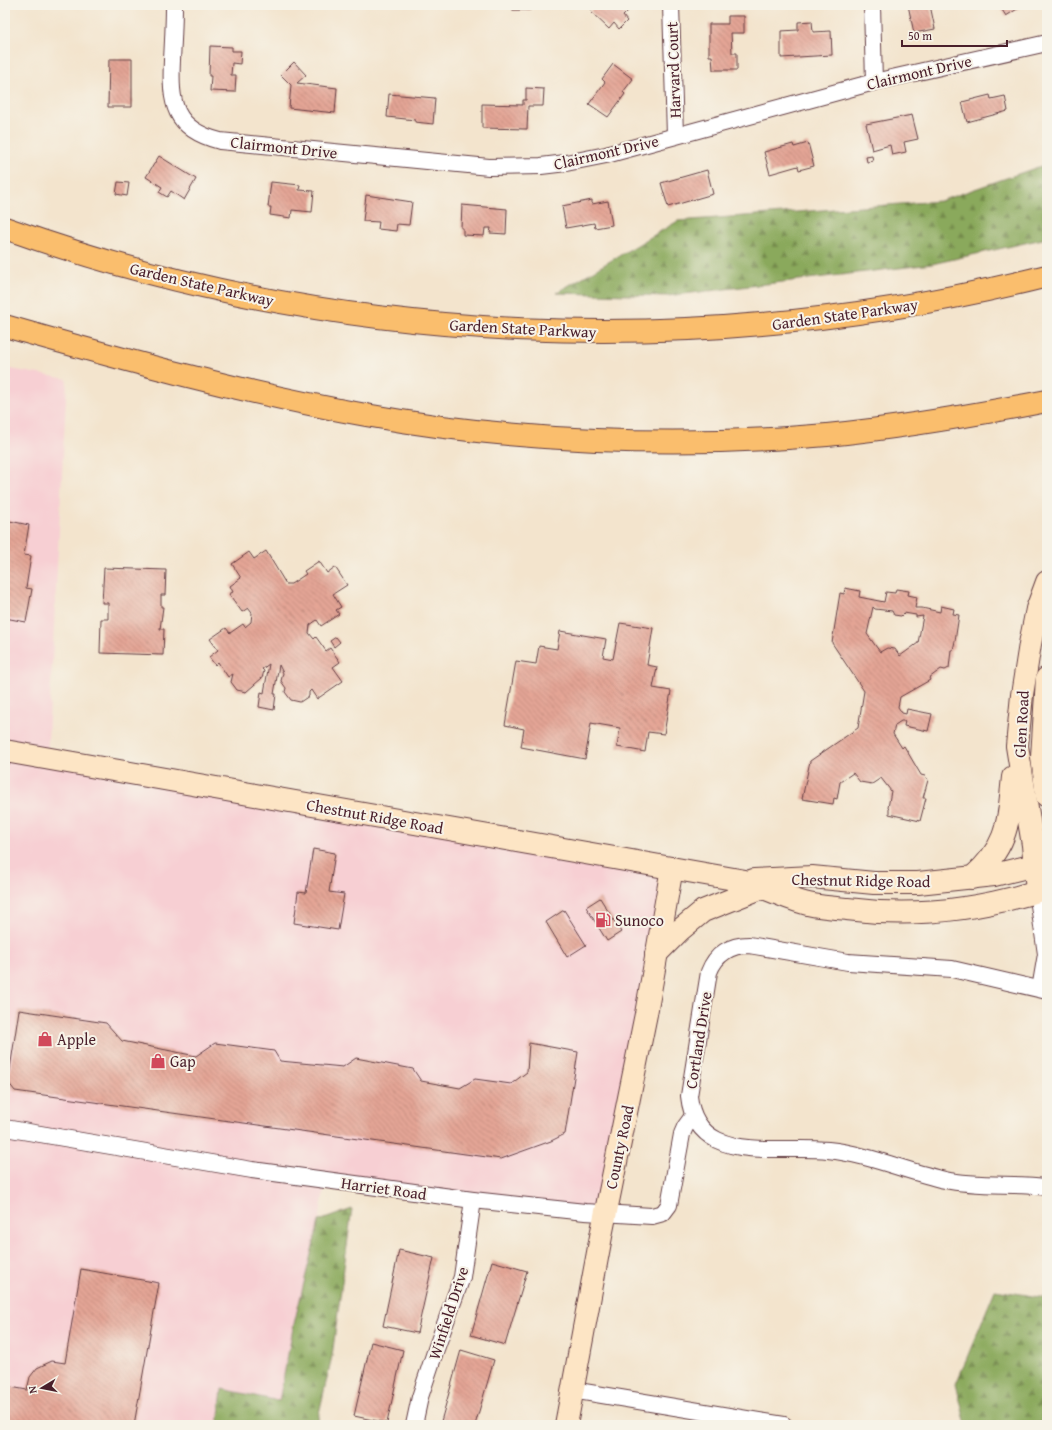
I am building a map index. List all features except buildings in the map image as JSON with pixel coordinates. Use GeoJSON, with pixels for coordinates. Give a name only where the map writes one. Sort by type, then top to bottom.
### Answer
{"type":"FeatureCollection","features":[{"type":"Feature","properties":{"kind":"highway","name":"Garden State Parkway"},"geometry":{"type":"LineString","coordinates":[[5,228],[100,259],[175,280],[249,296],[324,310],[400,320],[475,327],[551,331],[626,332],[704,330],[854,315],[930,302],[1047,276]]}},
{"type":"Feature","properties":{"kind":"highway"},"geometry":{"type":"LineString","coordinates":[[5,326],[218,384],[294,401],[368,415],[444,426],[520,434],[597,439],[672,441],[826,435],[947,419],[1047,400]]}},
{"type":"Feature","properties":{"kind":"main road","name":"Glen Road"},"geometry":{"type":"LineString","coordinates":[[1042,890],[1041,864],[1017,746],[1030,644],[1037,609],[1047,582]]}},
{"type":"Feature","properties":{"kind":"main road","name":"Glen Road"},"geometry":{"type":"LineString","coordinates":[[1047,678],[1042,757],[1047,796]]}},
{"type":"Feature","properties":{"kind":"main road"},"geometry":{"type":"LineString","coordinates":[[972,878],[990,861],[1003,841],[1009,813],[1017,746]]}},
{"type":"Feature","properties":{"kind":"main road","name":"Chestnut Ridge Road"},"geometry":{"type":"LineString","coordinates":[[11,754],[672,868],[754,884],[807,904],[854,910],[902,913],[943,912],[1006,901],[1042,890]]}},
{"type":"Feature","properties":{"kind":"main road","name":"Chestnut Ridge Road"},"geometry":{"type":"LineString","coordinates":[[754,884],[812,876],[852,882],[898,884],[972,878],[1041,864]]}},
{"type":"Feature","properties":{"kind":"main road","name":"County Road"},"geometry":{"type":"LineString","coordinates":[[566,1425],[606,1213],[637,1064],[672,868]]}},
{"type":"Feature","properties":{"kind":"main road"},"geometry":{"type":"LineString","coordinates":[[656,954],[680,930],[703,911],[754,884]]}},
{"type":"Feature","properties":{"kind":"street","name":"Clairmont Drive"},"geometry":{"type":"LineString","coordinates":[[174,5],[171,71],[172,102],[181,120],[198,134],[220,141],[463,165],[515,167],[566,163],[874,82],[1047,43]]}},
{"type":"Feature","properties":{"kind":"street","name":"Harvard Court"},"geometry":{"type":"LineString","coordinates":[[671,5],[675,135]]}},
{"type":"Feature","properties":{"kind":"street"},"geometry":{"type":"LineString","coordinates":[[872,5],[874,82]]}},
{"type":"Feature","properties":{"kind":"street"},"geometry":{"type":"LineString","coordinates":[[1042,890],[1046,954],[1043,990]]}},
{"type":"Feature","properties":{"kind":"street","name":"Cortland Drive"},"geometry":{"type":"LineString","coordinates":[[1043,990],[952,969],[848,962],[749,945],[735,946],[719,956],[715,960],[709,972],[689,1088],[690,1106],[693,1116],[700,1127],[710,1135],[733,1145],[754,1148],[827,1150],[868,1158],[956,1182],[1047,1187]]}},
{"type":"Feature","properties":{"kind":"street","name":"Harriet Road"},"geometry":{"type":"LineString","coordinates":[[5,1128],[252,1170],[473,1200],[585,1212],[652,1216],[666,1210],[669,1205],[682,1134],[693,1116]]}},
{"type":"Feature","properties":{"kind":"street","name":"Winfield Drive"},"geometry":{"type":"LineString","coordinates":[[414,1425],[420,1396],[462,1277],[473,1200]]}},
{"type":"Feature","properties":{"kind":"street"},"geometry":{"type":"LineString","coordinates":[[572,1390],[784,1425]]}},
{"type":"Feature","properties":{"kind":"shaded area"},"geometry":{"type":"Polygon","coordinates":[[[5,368],[67,379],[47,758],[672,868],[605,1213],[326,1180],[319,1221],[293,1328],[279,1401],[222,1389],[218,1425],[5,1425],[5,368]]]}},
{"type":"Feature","properties":{"kind":"green space"},"geometry":{"type":"Polygon","coordinates":[[[1047,164],[1047,238],[932,264],[667,296],[556,293],[678,221],[940,201],[1047,164]]]}},
{"type":"Feature","properties":{"kind":"green space"},"geometry":{"type":"Polygon","coordinates":[[[352,1209],[332,1356],[318,1418],[319,1425],[218,1425],[222,1389],[279,1401],[293,1328],[319,1221],[352,1209]]]}},
{"type":"Feature","properties":{"kind":"green space"},"geometry":{"type":"Polygon","coordinates":[[[995,1290],[1047,1298],[1047,1425],[966,1425],[956,1384],[995,1290]]]}},
{"type":"Feature","properties":{"kind":"place","name":"Sunoco"},"geometry":{"type":"Point","coordinates":[603,920]}},
{"type":"Feature","properties":{"kind":"place","name":"Apple"},"geometry":{"type":"Point","coordinates":[45,1039]}},
{"type":"Feature","properties":{"kind":"place","name":"Gap"},"geometry":{"type":"Point","coordinates":[158,1061]}}]}
